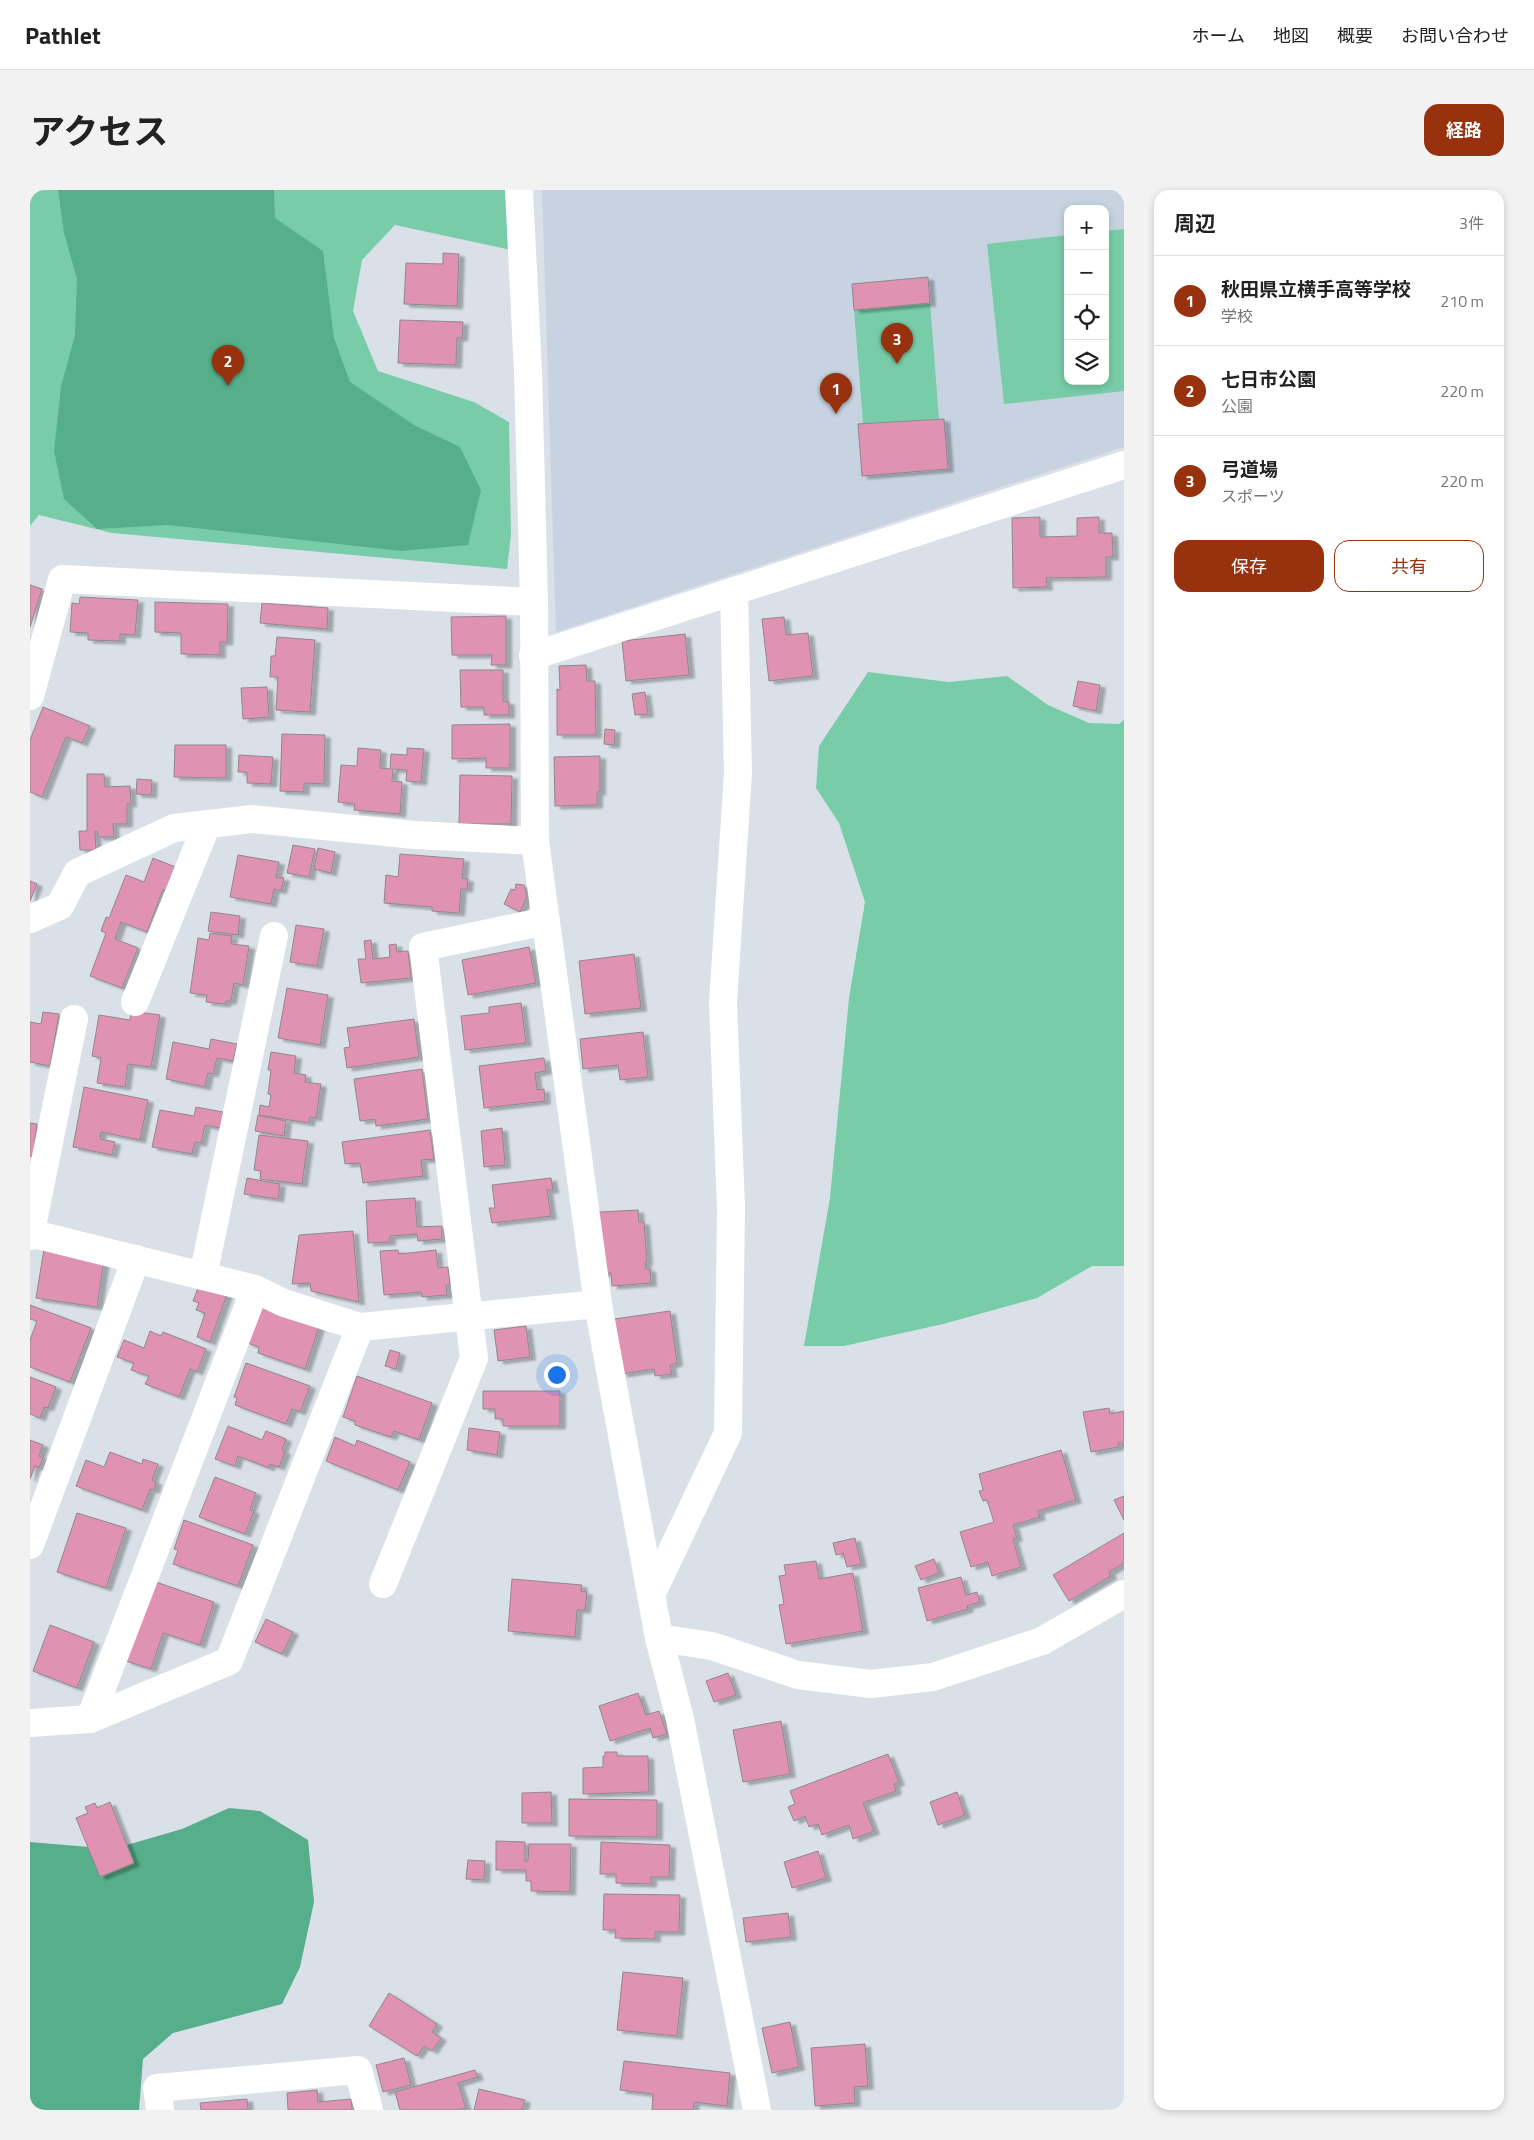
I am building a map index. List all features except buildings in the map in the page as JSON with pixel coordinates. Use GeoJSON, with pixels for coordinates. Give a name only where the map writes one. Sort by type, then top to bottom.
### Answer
{"type":"FeatureCollection","features":[{"type":"Feature","properties":{"kind":"street"},"geometry":{"type":"LineString","coordinates":[[519,190],[528,372],[534,602],[535,841],[598,1304],[659,1638],[680,1719],[757,2110]]}},
{"type":"Feature","properties":{"kind":"street"},"geometry":{"type":"LineString","coordinates":[[533,656],[1124,464]]}},
{"type":"Feature","properties":{"kind":"street"},"geometry":{"type":"LineString","coordinates":[[30,696],[62,579],[534,602]]}},
{"type":"Feature","properties":{"kind":"street"},"geometry":{"type":"LineString","coordinates":[[651,1595],[728,1433],[731,1208],[723,1002],[738,773],[734,591]]}},
{"type":"Feature","properties":{"kind":"street"},"geometry":{"type":"LineString","coordinates":[[30,919],[60,906],[76,873],[174,828],[252,819],[415,835],[535,841]]}},
{"type":"Feature","properties":{"kind":"street"},"geometry":{"type":"LineString","coordinates":[[135,1002],[207,824]]}},
{"type":"Feature","properties":{"kind":"street"},"geometry":{"type":"LineString","coordinates":[[383,1584],[474,1358],[422,947],[546,921]]}},
{"type":"Feature","properties":{"kind":"street"},"geometry":{"type":"LineString","coordinates":[[203,1276],[274,936]]}},
{"type":"Feature","properties":{"kind":"street"},"geometry":{"type":"LineString","coordinates":[[74,1019],[30,1234],[255,1290],[284,1303],[360,1327],[598,1304]]}},
{"type":"Feature","properties":{"kind":"street"},"geometry":{"type":"LineString","coordinates":[[30,1545],[136,1259]]}},
{"type":"Feature","properties":{"kind":"street"},"geometry":{"type":"LineString","coordinates":[[90,1719],[255,1290]]}},
{"type":"Feature","properties":{"kind":"street"},"geometry":{"type":"LineString","coordinates":[[30,1723],[90,1719],[229,1661],[360,1327]]}},
{"type":"Feature","properties":{"kind":"street"},"geometry":{"type":"LineString","coordinates":[[659,1638],[712,1646],[798,1675],[870,1684],[933,1677],[1042,1641],[1124,1594]]}},
{"type":"Feature","properties":{"kind":"street"},"geometry":{"type":"LineString","coordinates":[[160,2110],[157,2088],[358,2070],[369,2110]]}},
{"type":"Feature","properties":{"kind":"shaded area"},"geometry":{"type":"Polygon","coordinates":[[[542,190],[1124,190],[1124,447],[556,632],[542,190]]]}},
{"type":"Feature","properties":{"kind":"green space"},"geometry":{"type":"Polygon","coordinates":[[[30,190],[509,190],[511,250],[395,225],[362,260],[353,311],[378,371],[474,402],[509,422],[511,535],[507,569],[112,533],[39,515],[30,526],[30,190]]]}},
{"type":"Feature","properties":{"kind":"green space"},"geometry":{"type":"Polygon","coordinates":[[[58,190],[274,190],[275,218],[323,251],[334,338],[350,382],[414,425],[460,447],[481,490],[468,545],[401,551],[168,525],[97,529],[64,499],[54,451],[61,387],[75,335],[77,279],[64,233],[58,190]]]}},
{"type":"Feature","properties":{"kind":"green space"},"geometry":{"type":"Polygon","coordinates":[[[1124,229],[1124,391],[1004,404],[987,244],[1064,235],[1064,385],[1109,385],[1109,231],[1124,229]]]}},
{"type":"Feature","properties":{"kind":"green space"},"geometry":{"type":"Polygon","coordinates":[[[928,277],[939,419],[944,419],[948,469],[862,476],[858,424],[863,423],[852,284],[928,277]]]}},
{"type":"Feature","properties":{"kind":"green space"},"geometry":{"type":"Polygon","coordinates":[[[868,672],[949,682],[1007,676],[1048,705],[1089,723],[1119,724],[1124,720],[1124,1266],[1092,1266],[1037,1298],[943,1324],[844,1346],[804,1346],[830,1198],[849,998],[865,902],[839,823],[816,788],[819,746],[868,672]]]}},
{"type":"Feature","properties":{"kind":"green space"},"geometry":{"type":"Polygon","coordinates":[[[229,1808],[260,1811],[308,1840],[314,1902],[300,1967],[282,2004],[173,2033],[143,2059],[139,2110],[30,2110],[30,1842],[113,1849],[182,1829],[229,1808]]]}},
{"type":"Feature","properties":{"kind":"place","name":"弓道場"},"geometry":{"type":"Point","coordinates":[897,364]}},
{"type":"Feature","properties":{"kind":"place","name":"七日市公園"},"geometry":{"type":"Point","coordinates":[228,386]}},
{"type":"Feature","properties":{"kind":"place","name":"秋田県立横手高等学校"},"geometry":{"type":"Point","coordinates":[836,414]}}]}
